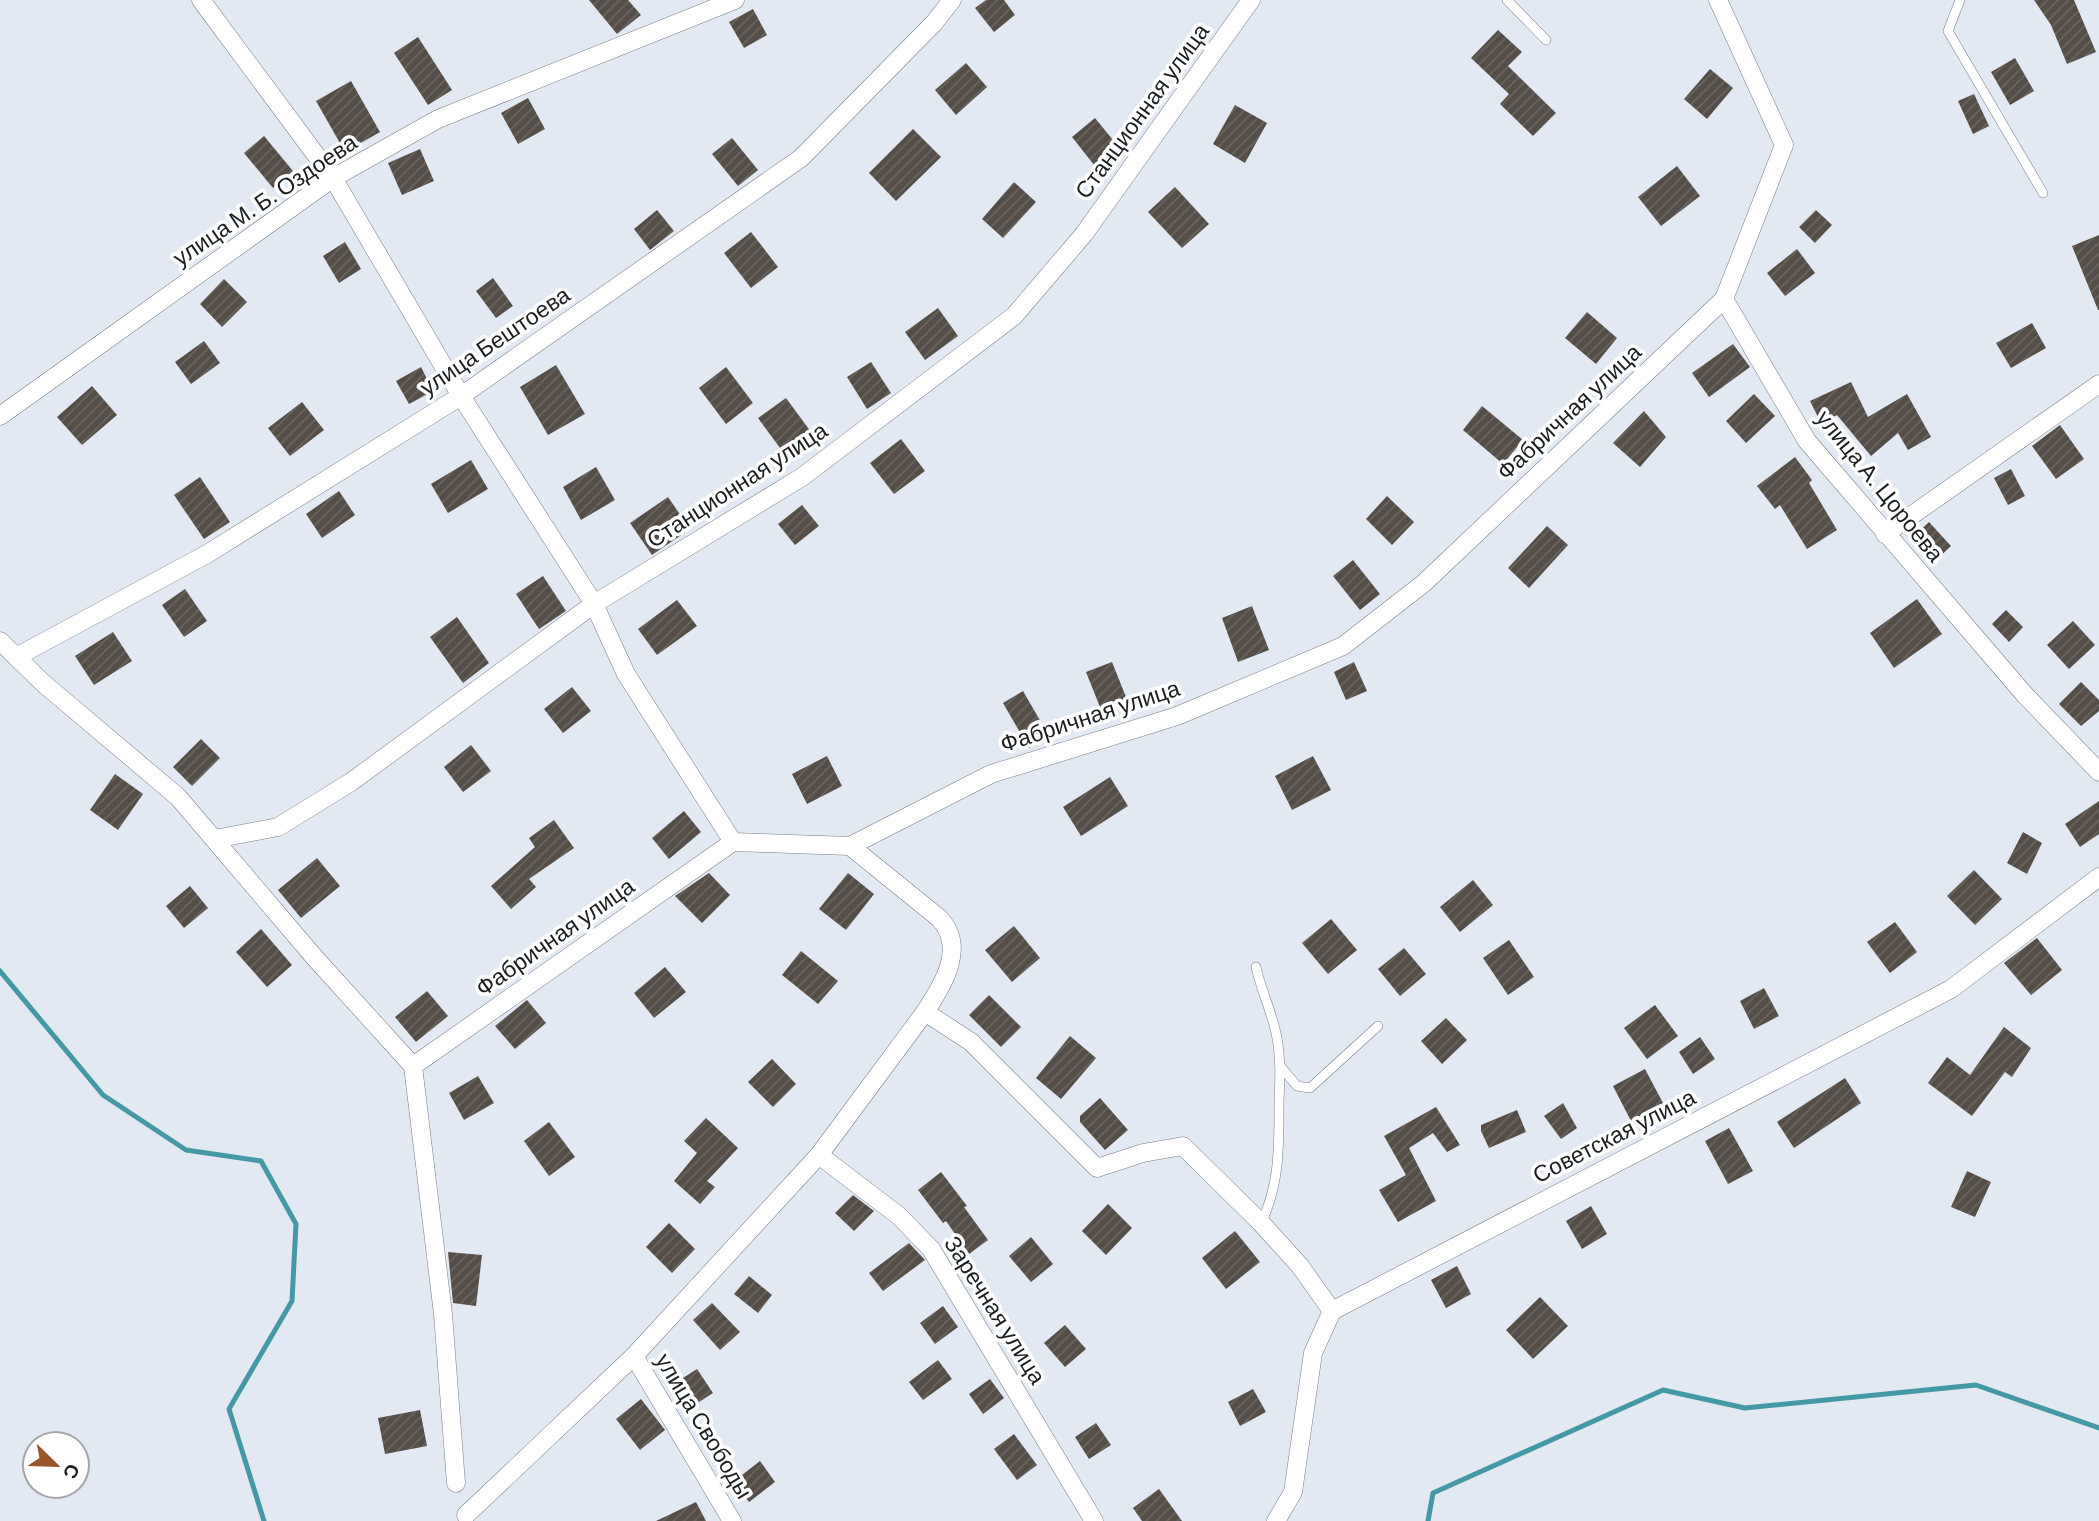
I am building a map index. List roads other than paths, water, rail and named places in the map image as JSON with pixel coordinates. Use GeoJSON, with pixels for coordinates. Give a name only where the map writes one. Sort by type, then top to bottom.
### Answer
{"type":"FeatureCollection","features":[{"type":"Feature","properties":{"kind":"street"},"geometry":{"type":"LineString","coordinates":[[201,0],[333,178],[461,396],[594,604],[626,674],[733,842]]}},
{"type":"Feature","properties":{"kind":"street","name":"улица М. Б. Оздоева"},"geometry":{"type":"LineString","coordinates":[[0,416],[333,178],[438,119],[735,0]]}},
{"type":"Feature","properties":{"kind":"street","name":"улица Бештоева"},"geometry":{"type":"LineString","coordinates":[[16,657],[207,554],[461,396],[801,158],[934,23],[952,0]]}},
{"type":"Feature","properties":{"kind":"street","name":"Станционная улица"},"geometry":{"type":"LineString","coordinates":[[215,839],[278,827],[351,782],[594,604],[802,477],[1014,316],[1084,234],[1251,0]]}},
{"type":"Feature","properties":{"kind":"street"},"geometry":{"type":"LineString","coordinates":[[1718,0],[1784,145],[1724,299]]}},
{"type":"Feature","properties":{"kind":"street","name":"улица А. Цороева"},"geometry":{"type":"LineString","coordinates":[[1724,299],[1807,441],[2025,695],[2099,772]]}},
{"type":"Feature","properties":{"kind":"street","name":"Фабричная улица"},"geometry":{"type":"LineString","coordinates":[[413,1066],[733,842],[850,846],[991,774],[1177,716],[1343,646],[1424,583],[1724,299]]}},
{"type":"Feature","properties":{"kind":"street"},"geometry":{"type":"LineString","coordinates":[[1885,534],[2099,384]]}},
{"type":"Feature","properties":{"kind":"street"},"geometry":{"type":"LineString","coordinates":[[0,641],[43,683],[178,797],[413,1066],[443,1314],[456,1483]]}},
{"type":"Feature","properties":{"kind":"street"},"geometry":{"type":"LineString","coordinates":[[466,1515],[634,1356],[819,1155],[925,1012],[950,967],[950,932],[939,918],[850,846]]}},
{"type":"Feature","properties":{"kind":"street","name":"Советская улица"},"geometry":{"type":"LineString","coordinates":[[1332,1311],[1951,989],[2099,877]]}},
{"type":"Feature","properties":{"kind":"street"},"geometry":{"type":"LineString","coordinates":[[925,1012],[971,1042],[1097,1168],[1143,1153],[1183,1146],[1300,1266],[1332,1311],[1313,1353],[1293,1492],[1276,1521]]}},
{"type":"Feature","properties":{"kind":"street","name":"Заречная улица"},"geometry":{"type":"LineString","coordinates":[[819,1155],[899,1216],[931,1249],[1094,1521]]}},
{"type":"Feature","properties":{"kind":"street","name":"улица Свободы"},"geometry":{"type":"LineString","coordinates":[[634,1356],[732,1521]]}},
{"type":"Feature","properties":{"kind":"lane"},"geometry":{"type":"LineString","coordinates":[[1507,0],[1546,40]]}},
{"type":"Feature","properties":{"kind":"lane"},"geometry":{"type":"LineString","coordinates":[[1960,0],[1948,31],[2043,193]]}},
{"type":"Feature","properties":{"kind":"lane"},"geometry":{"type":"LineString","coordinates":[[1256,967],[1274,1022],[1280,1066],[1276,1181],[1261,1223]]}},
{"type":"Feature","properties":{"kind":"lane"},"geometry":{"type":"LineString","coordinates":[[1280,1066],[1297,1086],[1310,1088],[1378,1026]]}},
{"type":"Feature","properties":{"kind":"waterway"},"geometry":{"type":"LineString","coordinates":[[0,971],[103,1095],[186,1150],[261,1161],[296,1224],[292,1301],[229,1409],[264,1521]]}},
{"type":"Feature","properties":{"kind":"waterway"},"geometry":{"type":"LineString","coordinates":[[1428,1521],[1433,1493],[1663,1390],[1745,1408],[1976,1385],[2099,1428]]}}]}
